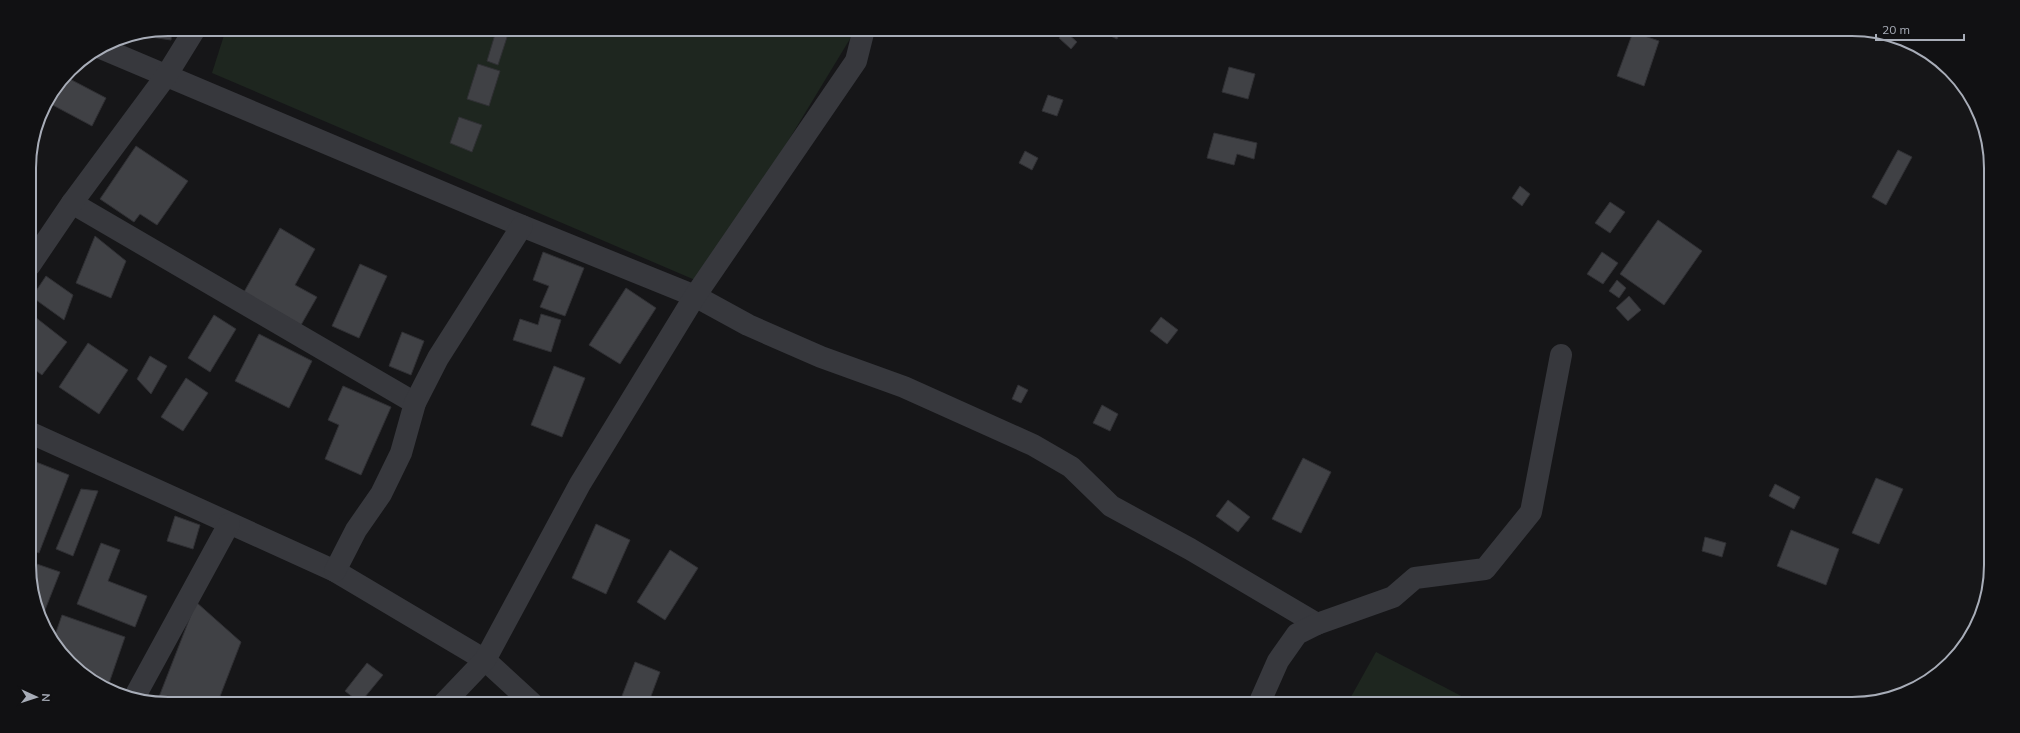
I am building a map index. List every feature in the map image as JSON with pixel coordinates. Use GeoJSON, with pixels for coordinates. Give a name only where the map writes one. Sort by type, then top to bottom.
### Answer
{"type":"FeatureCollection","features":[{"type":"Feature","properties":{"kind":"street"},"geometry":{"type":"LineString","coordinates":[[36,256],[72,203],[166,76],[191,36]]}},
{"type":"Feature","properties":{"kind":"street"},"geometry":{"type":"LineString","coordinates":[[450,697],[485,660],[580,484],[695,296],[856,62],[862,36]]}},
{"type":"Feature","properties":{"kind":"street"},"geometry":{"type":"LineString","coordinates":[[108,51],[522,226],[695,296],[748,326],[821,357],[904,387],[1033,445],[1071,468],[1111,506],[1190,549],[1317,624]]}},
{"type":"Feature","properties":{"kind":"street"},"geometry":{"type":"LineString","coordinates":[[72,203],[415,403]]}},
{"type":"Feature","properties":{"kind":"street"},"geometry":{"type":"LineString","coordinates":[[335,571],[356,530],[381,494],[401,453],[415,403],[438,358],[522,226]]}},
{"type":"Feature","properties":{"kind":"street"},"geometry":{"type":"LineString","coordinates":[[1262,697],[1278,662],[1297,634],[1317,624],[1393,597],[1415,578],[1485,569],[1531,512],[1561,355]]}},
{"type":"Feature","properties":{"kind":"street"},"geometry":{"type":"LineString","coordinates":[[36,435],[335,571],[485,660],[525,697]]}},
{"type":"Feature","properties":{"kind":"street"},"geometry":{"type":"LineString","coordinates":[[137,693],[229,524]]}},
{"type":"Feature","properties":{"kind":"shaded area"},"geometry":{"type":"Polygon","coordinates":[[[224,36],[852,36],[702,283],[212,73],[224,36]]]}},
{"type":"Feature","properties":{"kind":"shaded area"},"geometry":{"type":"Polygon","coordinates":[[[1376,652],[1463,697],[1351,697],[1376,652]]]}},
{"type":"Feature","properties":{"kind":"building"},"geometry":{"type":"Polygon","coordinates":[[[171,36],[171,40],[151,37],[171,36]]]}},
{"type":"Feature","properties":{"kind":"building"},"geometry":{"type":"Polygon","coordinates":[[[494,36],[507,36],[498,65],[487,61],[494,36]]]}},
{"type":"Feature","properties":{"kind":"building"},"geometry":{"type":"Polygon","coordinates":[[[1061,36],[1070,36],[1077,42],[1071,49],[1059,38],[1061,36]]]}},
{"type":"Feature","properties":{"kind":"building"},"geometry":{"type":"Polygon","coordinates":[[[1110,36],[1118,36],[1117,39],[1110,36]]]}},
{"type":"Feature","properties":{"kind":"building"},"geometry":{"type":"Polygon","coordinates":[[[1632,36],[1645,36],[1659,41],[1644,86],[1617,76],[1632,36]]]}},
{"type":"Feature","properties":{"kind":"building"},"geometry":{"type":"Polygon","coordinates":[[[478,64],[500,71],[489,106],[467,99],[478,64]]]}},
{"type":"Feature","properties":{"kind":"building"},"geometry":{"type":"Polygon","coordinates":[[[1229,67],[1255,74],[1248,99],[1222,92],[1229,67]]]}},
{"type":"Feature","properties":{"kind":"building"},"geometry":{"type":"Polygon","coordinates":[[[71,80],[106,98],[92,126],[53,105],[58,95],[71,80]]]}},
{"type":"Feature","properties":{"kind":"building"},"geometry":{"type":"Polygon","coordinates":[[[1048,95],[1063,100],[1057,116],[1042,111],[1048,95]]]}},
{"type":"Feature","properties":{"kind":"building"},"geometry":{"type":"Polygon","coordinates":[[[459,117],[482,125],[472,152],[450,143],[459,117]]]}},
{"type":"Feature","properties":{"kind":"building"},"geometry":{"type":"Polygon","coordinates":[[[1214,133],[1257,143],[1254,159],[1237,154],[1234,165],[1207,158],[1214,133]]]}},
{"type":"Feature","properties":{"kind":"building"},"geometry":{"type":"Polygon","coordinates":[[[136,146],[188,181],[157,225],[140,214],[134,222],[100,199],[136,146]]]}},
{"type":"Feature","properties":{"kind":"building"},"geometry":{"type":"Polygon","coordinates":[[[1898,150],[1912,157],[1886,205],[1872,197],[1898,150]]]}},
{"type":"Feature","properties":{"kind":"building"},"geometry":{"type":"Polygon","coordinates":[[[1025,151],[1038,158],[1032,170],[1019,163],[1025,151]]]}},
{"type":"Feature","properties":{"kind":"building"},"geometry":{"type":"Polygon","coordinates":[[[1520,186],[1530,194],[1522,206],[1512,198],[1520,186]]]}},
{"type":"Feature","properties":{"kind":"building"},"geometry":{"type":"Polygon","coordinates":[[[1610,202],[1625,212],[1610,233],[1595,223],[1610,202]]]}},
{"type":"Feature","properties":{"kind":"building"},"geometry":{"type":"Polygon","coordinates":[[[1658,220],[1702,251],[1664,305],[1620,274],[1658,220]]]}},
{"type":"Feature","properties":{"kind":"building"},"geometry":{"type":"Polygon","coordinates":[[[280,228],[315,249],[295,285],[317,297],[301,325],[244,292],[280,228]]]}},
{"type":"Feature","properties":{"kind":"building"},"geometry":{"type":"Polygon","coordinates":[[[95,236],[126,261],[111,298],[76,283],[95,236]]]}},
{"type":"Feature","properties":{"kind":"building"},"geometry":{"type":"Polygon","coordinates":[[[543,252],[584,268],[565,316],[540,307],[549,286],[533,280],[543,252]]]}},
{"type":"Feature","properties":{"kind":"building"},"geometry":{"type":"Polygon","coordinates":[[[1602,252],[1618,263],[1603,284],[1587,274],[1602,252]]]}},
{"type":"Feature","properties":{"kind":"building"},"geometry":{"type":"Polygon","coordinates":[[[360,264],[387,276],[359,338],[332,326],[360,264]]]}},
{"type":"Feature","properties":{"kind":"building"},"geometry":{"type":"Polygon","coordinates":[[[46,276],[73,295],[64,320],[36,300],[36,291],[46,276]]]}},
{"type":"Feature","properties":{"kind":"building"},"geometry":{"type":"Polygon","coordinates":[[[1617,280],[1626,288],[1619,298],[1609,291],[1617,280]]]}},
{"type":"Feature","properties":{"kind":"building"},"geometry":{"type":"Polygon","coordinates":[[[626,288],[656,308],[620,364],[589,345],[626,288]]]}},
{"type":"Feature","properties":{"kind":"building"},"geometry":{"type":"Polygon","coordinates":[[[1629,296],[1641,310],[1628,321],[1616,308],[1629,296]]]}},
{"type":"Feature","properties":{"kind":"building"},"geometry":{"type":"Polygon","coordinates":[[[541,314],[561,320],[551,352],[513,340],[520,319],[538,325],[541,314]]]}},
{"type":"Feature","properties":{"kind":"building"},"geometry":{"type":"Polygon","coordinates":[[[214,315],[236,329],[210,372],[188,358],[214,315]]]}},
{"type":"Feature","properties":{"kind":"building"},"geometry":{"type":"Polygon","coordinates":[[[1161,317],[1178,330],[1167,344],[1150,331],[1161,317]]]}},
{"type":"Feature","properties":{"kind":"building"},"geometry":{"type":"Polygon","coordinates":[[[36,318],[67,342],[42,375],[36,370],[36,318]]]}},
{"type":"Feature","properties":{"kind":"building"},"geometry":{"type":"Polygon","coordinates":[[[402,332],[424,341],[411,375],[389,366],[402,332]]]}},
{"type":"Feature","properties":{"kind":"building"},"geometry":{"type":"Polygon","coordinates":[[[259,334],[312,361],[289,408],[235,381],[259,334]]]}},
{"type":"Feature","properties":{"kind":"building"},"geometry":{"type":"Polygon","coordinates":[[[88,343],[128,370],[99,414],[59,387],[88,343]]]}},
{"type":"Feature","properties":{"kind":"building"},"geometry":{"type":"Polygon","coordinates":[[[150,356],[167,366],[151,394],[137,379],[150,356]]]}},
{"type":"Feature","properties":{"kind":"building"},"geometry":{"type":"Polygon","coordinates":[[[554,366],[585,378],[562,437],[531,425],[554,366]]]}},
{"type":"Feature","properties":{"kind":"building"},"geometry":{"type":"Polygon","coordinates":[[[186,378],[208,393],[183,431],[161,417],[186,378]]]}},
{"type":"Feature","properties":{"kind":"building"},"geometry":{"type":"Polygon","coordinates":[[[1018,385],[1028,390],[1021,403],[1012,399],[1018,385]]]}},
{"type":"Feature","properties":{"kind":"building"},"geometry":{"type":"Polygon","coordinates":[[[343,386],[391,407],[361,475],[325,459],[339,425],[328,420],[343,386]]]}},
{"type":"Feature","properties":{"kind":"building"},"geometry":{"type":"Polygon","coordinates":[[[1102,405],[1118,414],[1110,431],[1093,423],[1102,405]]]}},
{"type":"Feature","properties":{"kind":"building"},"geometry":{"type":"Polygon","coordinates":[[[1303,458],[1331,472],[1301,533],[1272,519],[1303,458]]]}},
{"type":"Feature","properties":{"kind":"building"},"geometry":{"type":"Polygon","coordinates":[[[36,462],[69,475],[39,553],[36,552],[36,462]]]}},
{"type":"Feature","properties":{"kind":"building"},"geometry":{"type":"Polygon","coordinates":[[[1876,478],[1903,489],[1879,544],[1852,533],[1876,478]]]}},
{"type":"Feature","properties":{"kind":"building"},"geometry":{"type":"Polygon","coordinates":[[[1775,484],[1800,497],[1794,509],[1769,496],[1775,484]]]}},
{"type":"Feature","properties":{"kind":"building"},"geometry":{"type":"Polygon","coordinates":[[[81,489],[98,491],[73,556],[56,549],[81,489]]]}},
{"type":"Feature","properties":{"kind":"building"},"geometry":{"type":"Polygon","coordinates":[[[1228,500],[1250,517],[1238,532],[1216,516],[1228,500]]]}},
{"type":"Feature","properties":{"kind":"building"},"geometry":{"type":"Polygon","coordinates":[[[175,516],[200,525],[193,549],[167,541],[175,516]]]}},
{"type":"Feature","properties":{"kind":"building"},"geometry":{"type":"Polygon","coordinates":[[[596,524],[630,540],[606,594],[572,578],[596,524]]]}},
{"type":"Feature","properties":{"kind":"building"},"geometry":{"type":"Polygon","coordinates":[[[1791,530],[1839,549],[1826,585],[1777,566],[1791,530]]]}},
{"type":"Feature","properties":{"kind":"building"},"geometry":{"type":"Polygon","coordinates":[[[1705,537],[1726,543],[1722,557],[1702,551],[1705,537]]]}},
{"type":"Feature","properties":{"kind":"building"},"geometry":{"type":"Polygon","coordinates":[[[101,543],[120,550],[108,581],[147,596],[135,627],[77,604],[101,543]]]}},
{"type":"Feature","properties":{"kind":"building"},"geometry":{"type":"Polygon","coordinates":[[[670,550],[698,568],[665,620],[637,602],[670,550]]]}},
{"type":"Feature","properties":{"kind":"building"},"geometry":{"type":"Polygon","coordinates":[[[36,564],[60,572],[45,611],[37,582],[36,564]]]}},
{"type":"Feature","properties":{"kind":"building"},"geometry":{"type":"Polygon","coordinates":[[[196,602],[241,642],[220,697],[159,696],[196,602]]]}},
{"type":"Feature","properties":{"kind":"building"},"geometry":{"type":"Polygon","coordinates":[[[62,615],[125,637],[109,683],[95,675],[81,664],[69,652],[56,633],[62,615]]]}},
{"type":"Feature","properties":{"kind":"building"},"geometry":{"type":"Polygon","coordinates":[[[635,662],[660,672],[651,697],[622,696],[635,662]]]}},
{"type":"Feature","properties":{"kind":"building"},"geometry":{"type":"Polygon","coordinates":[[[367,663],[383,675],[365,697],[352,697],[345,691],[367,663]]]}}]}
